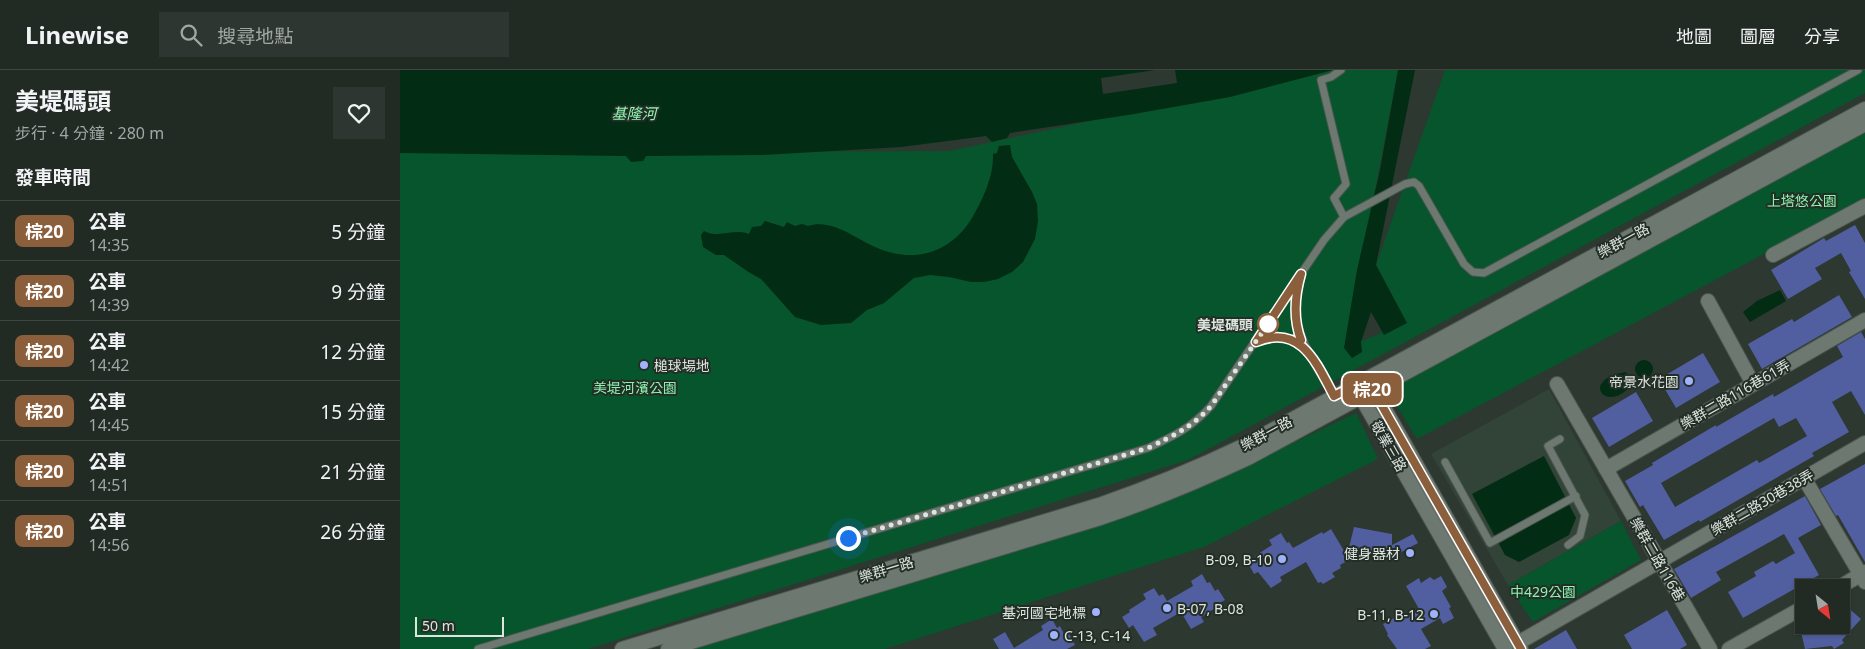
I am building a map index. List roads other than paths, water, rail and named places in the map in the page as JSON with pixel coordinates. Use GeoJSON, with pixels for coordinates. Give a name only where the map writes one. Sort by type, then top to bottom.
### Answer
{"type":"FeatureCollection","features":[{"type":"Feature","properties":{"kind":"main road","name":"樂群一路"},"geometry":{"type":"LineString","coordinates":[[668,649],[1100,518],[1154,500],[1248,458],[1337,402],[1361,382],[1865,109]]}},
{"type":"Feature","properties":{"kind":"main road","name":"樂群一路"},"geometry":{"type":"LineString","coordinates":[[622,649],[1150,488],[1337,402],[1361,397],[1865,124]]}},
{"type":"Feature","properties":{"kind":"main road"},"geometry":{"type":"LineString","coordinates":[[1773,255],[1865,206]]}},
{"type":"Feature","properties":{"kind":"main road"},"geometry":{"type":"LineString","coordinates":[[1708,302],[1753,384]]}},
{"type":"Feature","properties":{"kind":"main road","name":"樂群二路116巷61弄"},"geometry":{"type":"LineString","coordinates":[[1606,469],[1865,320]]}},
{"type":"Feature","properties":{"kind":"main road","name":"敬業三路"},"geometry":{"type":"LineString","coordinates":[[1361,382],[1373,390],[1520,646]]}},
{"type":"Feature","properties":{"kind":"main road","name":"敬業三路"},"geometry":{"type":"LineString","coordinates":[[1361,382],[1361,397],[1505,649]]}},
{"type":"Feature","properties":{"kind":"main road","name":"樂群二路116巷"},"geometry":{"type":"LineString","coordinates":[[1557,384],[1710,649]]}},
{"type":"Feature","properties":{"kind":"main road","name":"樂群二路30巷38弄"},"geometry":{"type":"LineString","coordinates":[[1520,646],[1659,561],[1865,443]]}},
{"type":"Feature","properties":{"kind":"main road"},"geometry":{"type":"LineString","coordinates":[[1804,478],[1864,576],[1850,582]]}},
{"type":"Feature","properties":{"kind":"main road"},"geometry":{"type":"LineString","coordinates":[[1729,649],[1795,612]]}},
{"type":"Feature","properties":{"kind":"lane"},"geometry":{"type":"LineString","coordinates":[[1342,70],[1322,80],[1346,184],[1334,198],[1344,217]]}},
{"type":"Feature","properties":{"kind":"lane"},"geometry":{"type":"LineString","coordinates":[[478,649],[1148,448],[1183,431],[1200,418],[1211,406],[1324,240],[1344,217],[1405,184],[1414,182],[1419,186],[1429,200],[1464,264],[1473,272],[1484,273],[1858,70]]}},
{"type":"Feature","properties":{"kind":"lane"},"geometry":{"type":"LineString","coordinates":[[1301,274],[1296,295],[1299,334],[1337,402]]}},
{"type":"Feature","properties":{"kind":"lane"},"geometry":{"type":"LineString","coordinates":[[1256,342],[1268,338],[1286,339],[1300,344],[1308,352]]}},
{"type":"Feature","properties":{"kind":"lane"},"geometry":{"type":"LineString","coordinates":[[1560,439],[1548,446],[1585,516],[1580,536],[1568,546]]}},
{"type":"Feature","properties":{"kind":"lane"},"geometry":{"type":"LineString","coordinates":[[1445,462],[1490,542],[1576,496]]}},
{"type":"Feature","properties":{"kind":"water","name":"基隆河"},"geometry":{"type":"Polygon","coordinates":[[[400,70],[1333,70],[1230,97],[1010,133],[1007,138],[992,142],[986,136],[901,147],[763,155],[646,156],[643,161],[631,162],[626,156],[400,153],[400,70]]]}},
{"type":"Feature","properties":{"kind":"water"},"geometry":{"type":"Polygon","coordinates":[[[1398,70],[1415,70],[1376,265],[1407,323],[1384,335],[1371,312],[1361,342],[1362,352],[1352,358],[1344,348],[1357,270],[1380,170],[1398,70]]]}},
{"type":"Feature","properties":{"kind":"water"},"geometry":{"type":"Polygon","coordinates":[[[1010,145],[1012,157],[1037,204],[1038,221],[1035,239],[1023,262],[1012,272],[998,279],[971,282],[930,275],[914,278],[884,303],[867,310],[851,323],[821,325],[795,317],[761,279],[724,255],[716,255],[703,247],[701,235],[704,231],[715,234],[743,232],[749,234],[752,227],[761,226],[765,221],[784,227],[787,222],[795,226],[817,224],[834,227],[875,247],[903,255],[917,255],[930,252],[953,240],[972,218],[987,187],[992,171],[993,154],[997,153],[999,146],[1010,145]]]}},
{"type":"Feature","properties":{"kind":"water"},"geometry":{"type":"Polygon","coordinates":[[[1780,290],[1786,301],[1750,322],[1743,312],[1757,301],[1780,290]]]}},
{"type":"Feature","properties":{"kind":"water"},"geometry":{"type":"Polygon","coordinates":[[[1644,360],[1650,363],[1653,369],[1650,375],[1644,378],[1638,375],[1635,369],[1638,363],[1644,360]]]}},
{"type":"Feature","properties":{"kind":"water"},"geometry":{"type":"Polygon","coordinates":[[[1626,372],[1632,384],[1623,393],[1614,397],[1602,393],[1600,388],[1603,382],[1611,376],[1626,372]]]}},
{"type":"Feature","properties":{"kind":"water"},"geometry":{"type":"Polygon","coordinates":[[[1544,456],[1576,518],[1569,535],[1519,562],[1505,555],[1472,494],[1544,456]]]}},
{"type":"Feature","properties":{"kind":"place","name":"美堤碼頭"},"geometry":{"type":"Point","coordinates":[1268,324]}},
{"type":"Feature","properties":{"kind":"place","name":"槌球場地"},"geometry":{"type":"Point","coordinates":[644,365]}},
{"type":"Feature","properties":{"kind":"place","name":"帝景水花園"},"geometry":{"type":"Point","coordinates":[1689,381]}},
{"type":"Feature","properties":{"kind":"place","name":"健身器材"},"geometry":{"type":"Point","coordinates":[1410,553]}},
{"type":"Feature","properties":{"kind":"place","name":"B-09, B-10"},"geometry":{"type":"Point","coordinates":[1282,559]}},
{"type":"Feature","properties":{"kind":"place","name":"B-07, B-08"},"geometry":{"type":"Point","coordinates":[1167,608]}},
{"type":"Feature","properties":{"kind":"place","name":"基河國宅地標"},"geometry":{"type":"Point","coordinates":[1096,612]}},
{"type":"Feature","properties":{"kind":"place","name":"B-11, B-12"},"geometry":{"type":"Point","coordinates":[1434,614]}},
{"type":"Feature","properties":{"kind":"place","name":"C-13, C-14"},"geometry":{"type":"Point","coordinates":[1054,635]}},
{"type":"Feature","properties":{"kind":"park label","name":"上塔悠公園"},"geometry":{"type":"Point","coordinates":[1802,200]}},
{"type":"Feature","properties":{"kind":"park label","name":"美堤河濱公園"},"geometry":{"type":"Point","coordinates":[635,387]}},
{"type":"Feature","properties":{"kind":"park label","name":"中429公園"},"geometry":{"type":"Point","coordinates":[1543,591]}}]}
